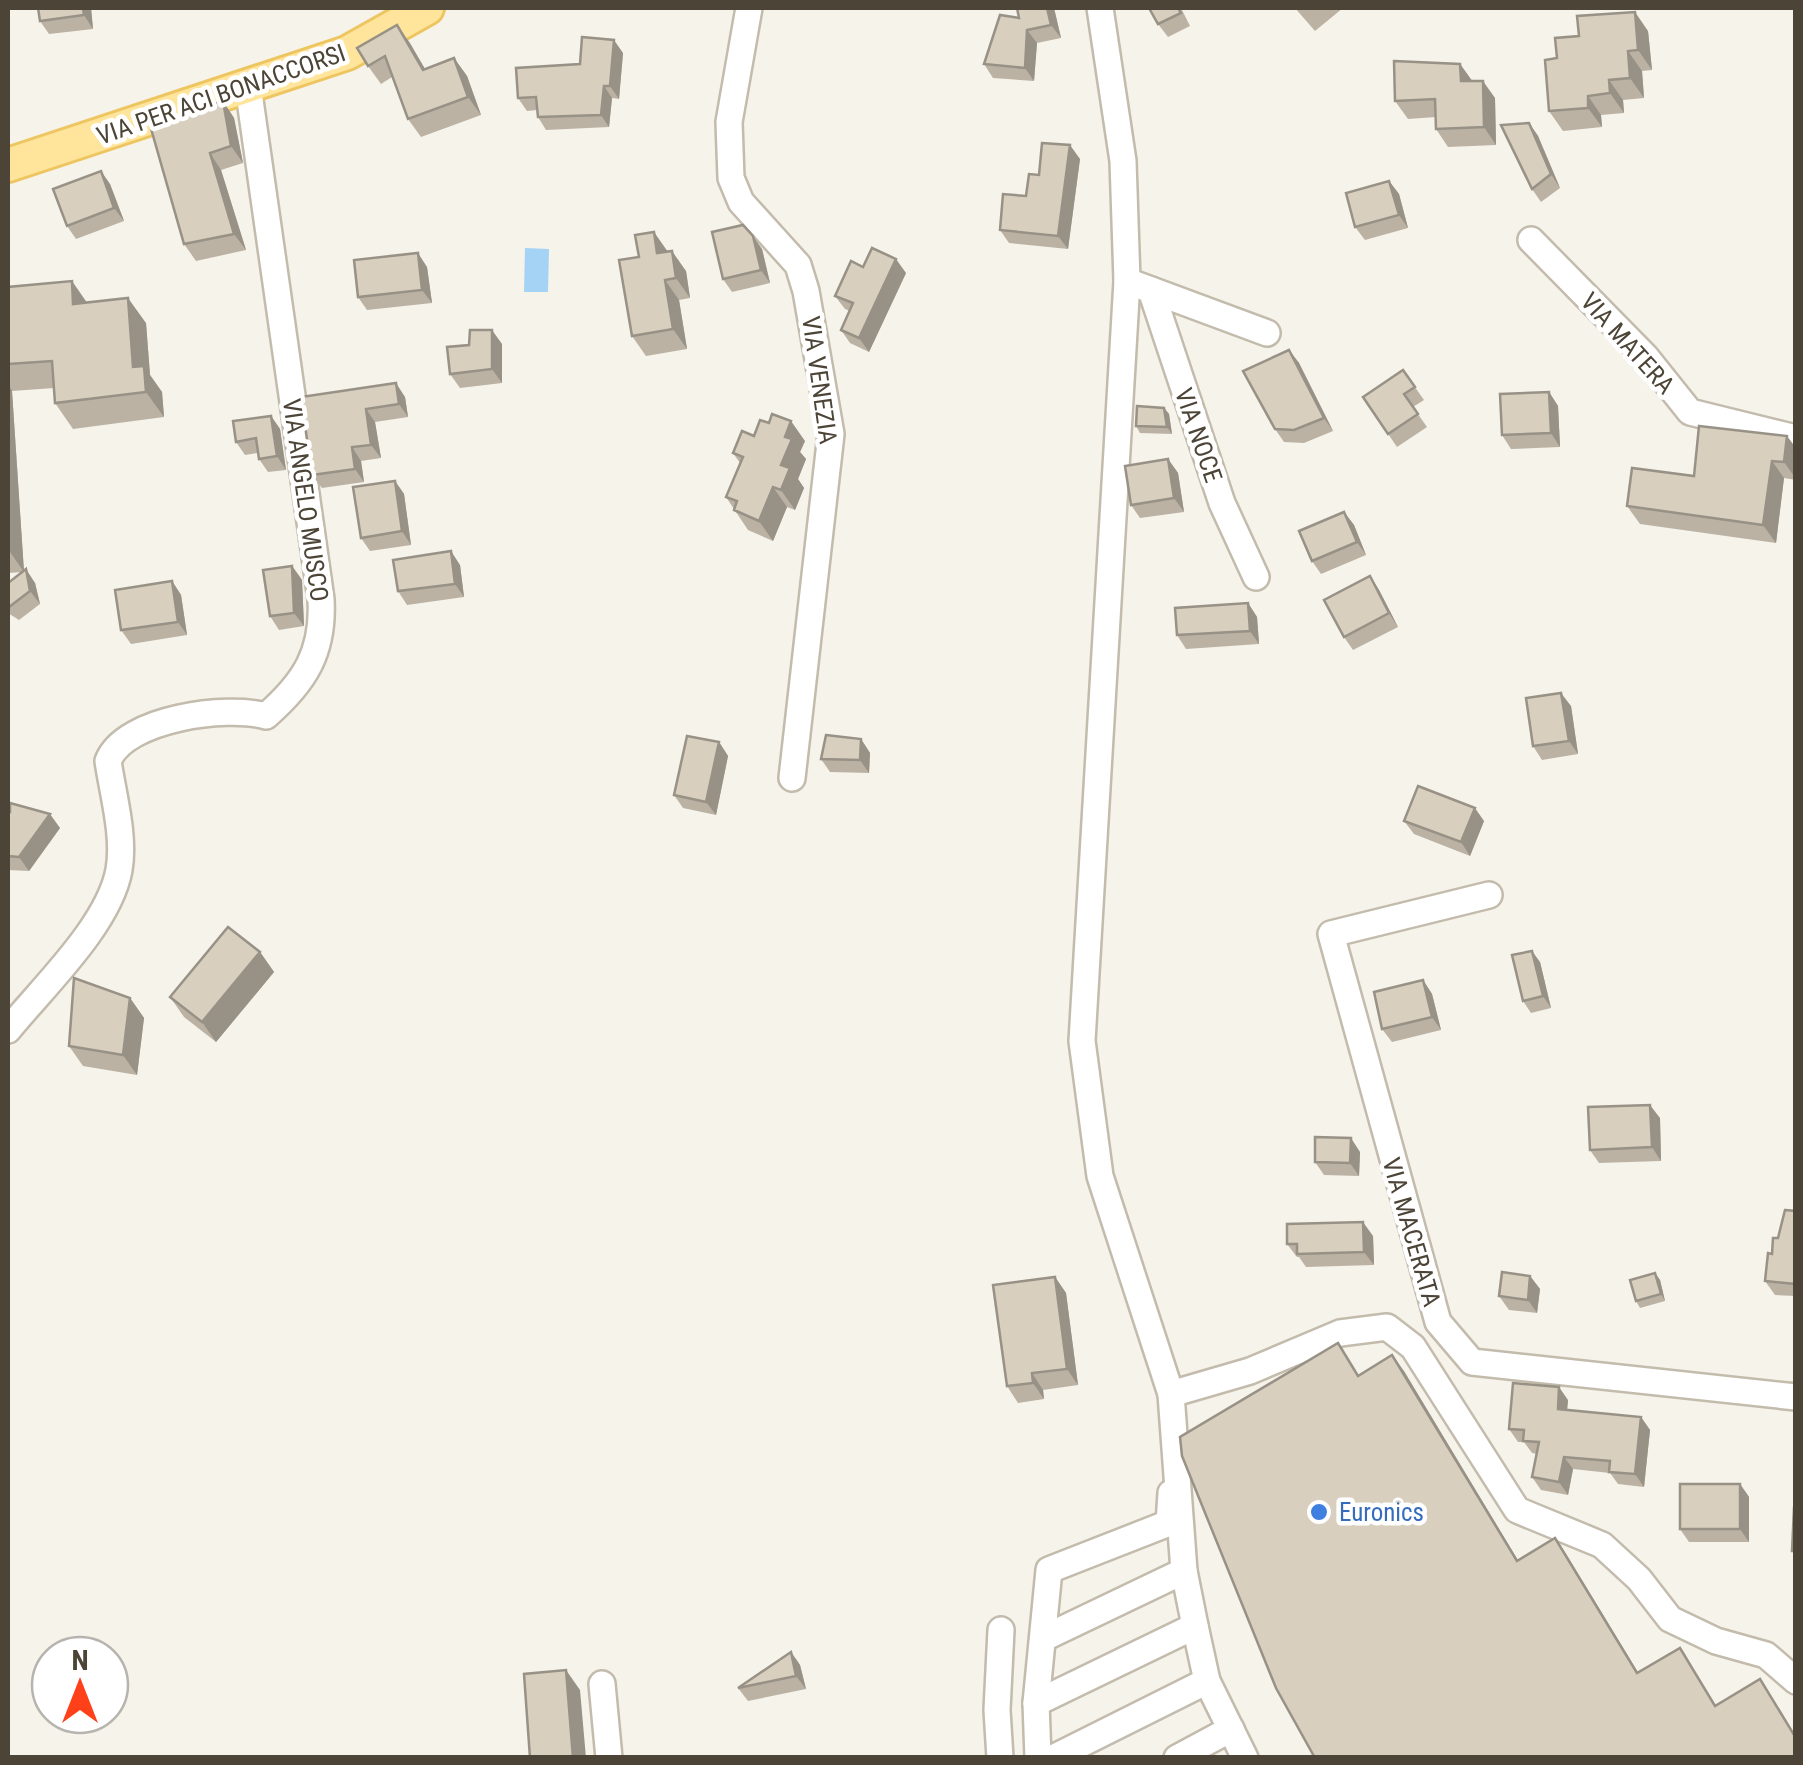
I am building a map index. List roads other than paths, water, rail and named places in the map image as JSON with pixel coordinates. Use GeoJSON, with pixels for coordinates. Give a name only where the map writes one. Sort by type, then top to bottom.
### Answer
{"type":"FeatureCollection","features":[{"type":"Feature","properties":{"kind":"main road","name":"VIA PER ACI BONACCORSI"},"geometry":{"type":"LineString","coordinates":[[8,165],[347,53],[426,8]]}},
{"type":"Feature","properties":{"kind":"street","name":"VIA VENEZIA"},"geometry":{"type":"LineString","coordinates":[[749,8],[729,122],[732,178],[741,202],[798,265],[832,434],[792,778]]}},
{"type":"Feature","properties":{"kind":"street"},"geometry":{"type":"LineString","coordinates":[[1100,8],[1139,286],[1082,1041],[1100,1176],[1171,1394],[1184,1570],[1195,1626],[1208,1680],[1245,1758]]}},
{"type":"Feature","properties":{"kind":"street","name":"VIA ANGELO MUSCO"},"geometry":{"type":"LineString","coordinates":[[8,1030],[100,917],[116,882],[120,851],[108,761],[113,749],[127,737],[209,710],[266,716],[299,686],[316,656],[321,599],[248,86]]}},
{"type":"Feature","properties":{"kind":"street","name":"VIA MATERA"},"geometry":{"type":"LineString","coordinates":[[1531,240],[1646,357],[1690,412],[1796,438]]}},
{"type":"Feature","properties":{"kind":"street"},"geometry":{"type":"LineString","coordinates":[[1139,286],[1267,333]]}},
{"type":"Feature","properties":{"kind":"street","name":"VIA NOCE"},"geometry":{"type":"LineString","coordinates":[[1139,286],[1222,503],[1256,576]]}},
{"type":"Feature","properties":{"kind":"street","name":"VIA MACERATA"},"geometry":{"type":"LineString","coordinates":[[1489,895],[1331,934],[1438,1322],[1472,1362],[1796,1397]]}},
{"type":"Feature","properties":{"kind":"street"},"geometry":{"type":"LineString","coordinates":[[1171,1394],[1250,1371],[1340,1333],[1387,1327],[1413,1347],[1517,1510],[1602,1544],[1638,1579],[1670,1619],[1716,1641],[1766,1654],[1796,1681]]}},
{"type":"Feature","properties":{"kind":"street"},"geometry":{"type":"LineString","coordinates":[[1038,1758],[1036,1703],[1049,1570],[1168,1523],[1172,1512],[1171,1394]]}},
{"type":"Feature","properties":{"kind":"street"},"geometry":{"type":"LineString","coordinates":[[1044,1638],[1184,1570]]}},
{"type":"Feature","properties":{"kind":"street"},"geometry":{"type":"LineString","coordinates":[[1036,1703],[1195,1626]]}},
{"type":"Feature","properties":{"kind":"street"},"geometry":{"type":"LineString","coordinates":[[1000,1758],[997,1710],[1001,1630]]}},
{"type":"Feature","properties":{"kind":"street"},"geometry":{"type":"LineString","coordinates":[[1053,1758],[1208,1680]]}},
{"type":"Feature","properties":{"kind":"street"},"geometry":{"type":"LineString","coordinates":[[602,1684],[610,1758]]}},
{"type":"Feature","properties":{"kind":"street"},"geometry":{"type":"LineString","coordinates":[[1177,1758],[1231,1730]]}},
{"type":"Feature","properties":{"kind":"water"},"geometry":{"type":"Polygon","coordinates":[[[525,248],[549,249],[548,292],[524,292],[525,248]]]}},
{"type":"Feature","properties":{"kind":"place","name":"Euronics"},"geometry":{"type":"Point","coordinates":[1319,1512]}}]}
